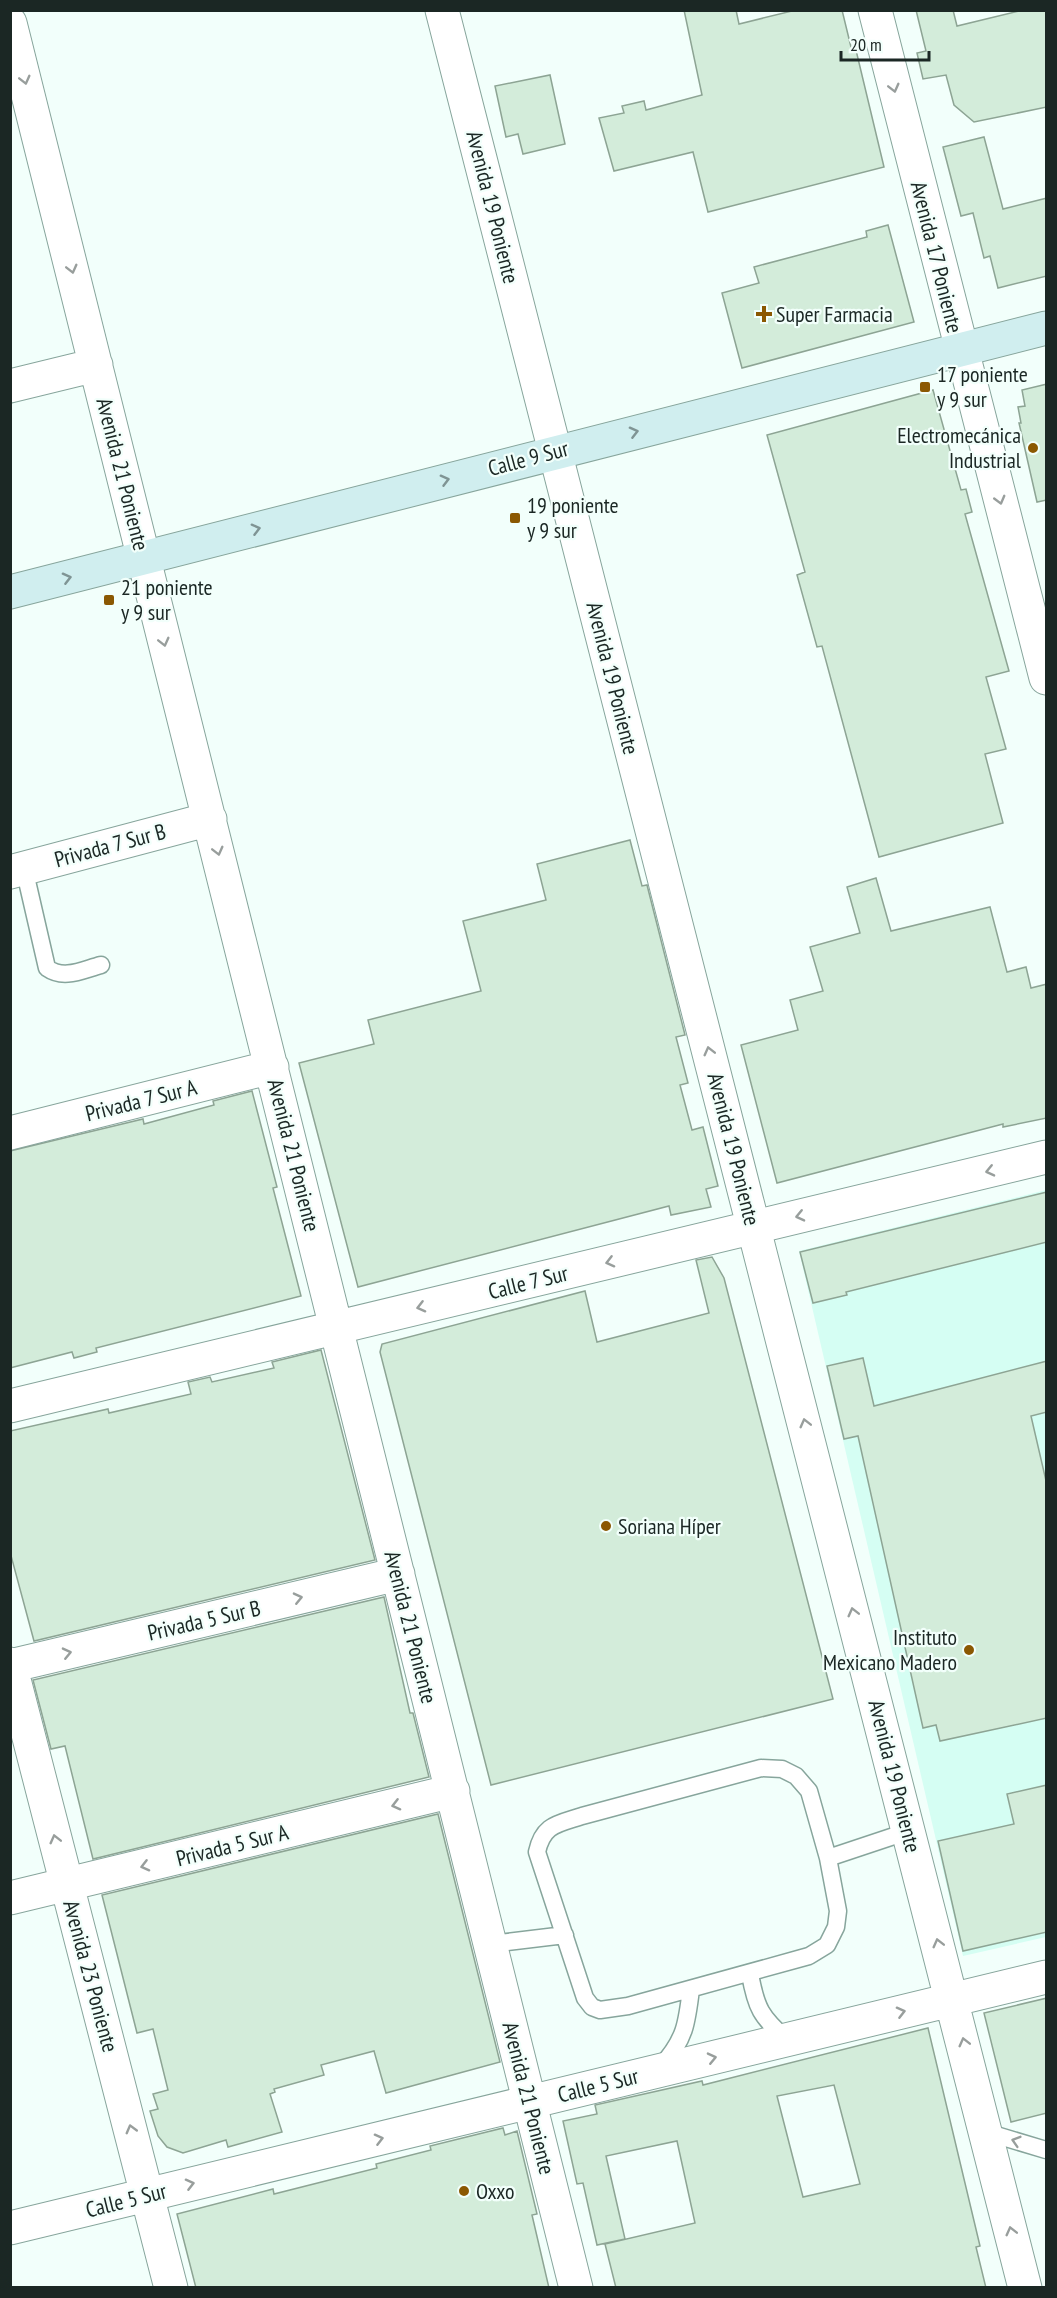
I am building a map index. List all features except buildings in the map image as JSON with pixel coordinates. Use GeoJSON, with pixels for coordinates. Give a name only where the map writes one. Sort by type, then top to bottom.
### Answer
{"type":"FeatureCollection","features":[{"type":"Feature","properties":{"kind":"street","name":"Avenida 19 Poniente"},"geometry":{"type":"LineString","coordinates":[[442,10],[1025,2288]]}},
{"type":"Feature","properties":{"kind":"street","name":"Avenida 17 Poniente"},"geometry":{"type":"LineString","coordinates":[[875,10],[1047,678]]}},
{"type":"Feature","properties":{"kind":"street","name":"Avenida 21 Poniente"},"geometry":{"type":"LineString","coordinates":[[10,23],[576,2288]]}},
{"type":"Feature","properties":{"kind":"street","name":"Calle 9 Sur"},"geometry":{"type":"LineString","coordinates":[[10,592],[555,451],[1047,328]]}},
{"type":"Feature","properties":{"kind":"street"},"geometry":{"type":"LineString","coordinates":[[10,386],[96,365]]}},
{"type":"Feature","properties":{"kind":"street","name":"Privada 7 Sur B"},"geometry":{"type":"LineString","coordinates":[[17,870],[210,819]]}},
{"type":"Feature","properties":{"kind":"street","name":"Privada 7 Sur A"},"geometry":{"type":"LineString","coordinates":[[10,1133],[272,1067]]}},
{"type":"Feature","properties":{"kind":"street","name":"Calle 7 Sur"},"geometry":{"type":"LineString","coordinates":[[10,1406],[1047,1157]]}},
{"type":"Feature","properties":{"kind":"street","name":"Privada 5 Sur B"},"geometry":{"type":"LineString","coordinates":[[11,1666],[398,1574]]}},
{"type":"Feature","properties":{"kind":"street","name":"Avenida 23 Poniente"},"geometry":{"type":"LineString","coordinates":[[11,1666],[171,2288]]}},
{"type":"Feature","properties":{"kind":"street","name":"Privada 5 Sur A"},"geometry":{"type":"LineString","coordinates":[[10,1898],[453,1791]]}},
{"type":"Feature","properties":{"kind":"street","name":"Calle 5 Sur"},"geometry":{"type":"LineString","coordinates":[[10,2228],[1047,1977]]}},
{"type":"Feature","properties":{"kind":"lane"},"geometry":{"type":"LineString","coordinates":[[17,870],[47,968],[55,974],[65,975],[101,965]]}},
{"type":"Feature","properties":{"kind":"lane"},"geometry":{"type":"LineString","coordinates":[[761,1768],[782,1769],[796,1776],[809,1791],[828,1858],[838,1911],[836,1927],[827,1945],[809,1956],[750,1974],[628,2006],[600,2010],[592,2007],[585,1998],[537,1852],[540,1836],[552,1826],[761,1768]]}},
{"type":"Feature","properties":{"kind":"lane"},"geometry":{"type":"LineString","coordinates":[[828,1858],[909,1831]]}},
{"type":"Feature","properties":{"kind":"lane"},"geometry":{"type":"LineString","coordinates":[[491,1944],[565,1935]]}},
{"type":"Feature","properties":{"kind":"lane"},"geometry":{"type":"LineString","coordinates":[[750,1974],[756,2005],[765,2020],[787,2040]]}},
{"type":"Feature","properties":{"kind":"lane"},"geometry":{"type":"LineString","coordinates":[[657,2071],[676,2050],[686,2028],[691,1989]]}},
{"type":"Feature","properties":{"kind":"lane"},"geometry":{"type":"LineString","coordinates":[[986,2132],[1047,2150]]}},
{"type":"Feature","properties":{"kind":"shaded area","name":"Instituto Mexicano Madero"},"geometry":{"type":"Polygon","coordinates":[[[1046,1190],[1046,1937],[963,1956],[799,1251],[1046,1190]]]}},
{"type":"Feature","properties":{"kind":"place","name":"Super Farmacia"},"geometry":{"type":"Point","coordinates":[764,314]}},
{"type":"Feature","properties":{"kind":"place","name":"17 poniente y 9 sur"},"geometry":{"type":"Point","coordinates":[925,387]}},
{"type":"Feature","properties":{"kind":"place","name":"Electromecánica Industrial"},"geometry":{"type":"Point","coordinates":[1033,448]}},
{"type":"Feature","properties":{"kind":"place","name":"19 poniente y 9 sur"},"geometry":{"type":"Point","coordinates":[515,518]}},
{"type":"Feature","properties":{"kind":"place","name":"21 poniente y 9 sur"},"geometry":{"type":"Point","coordinates":[109,600]}},
{"type":"Feature","properties":{"kind":"place","name":"Soriana Híper"},"geometry":{"type":"Point","coordinates":[606,1526]}},
{"type":"Feature","properties":{"kind":"place","name":"Instituto Mexicano Madero"},"geometry":{"type":"Point","coordinates":[969,1650]}},
{"type":"Feature","properties":{"kind":"place","name":"Oxxo"},"geometry":{"type":"Point","coordinates":[464,2191]}}]}
